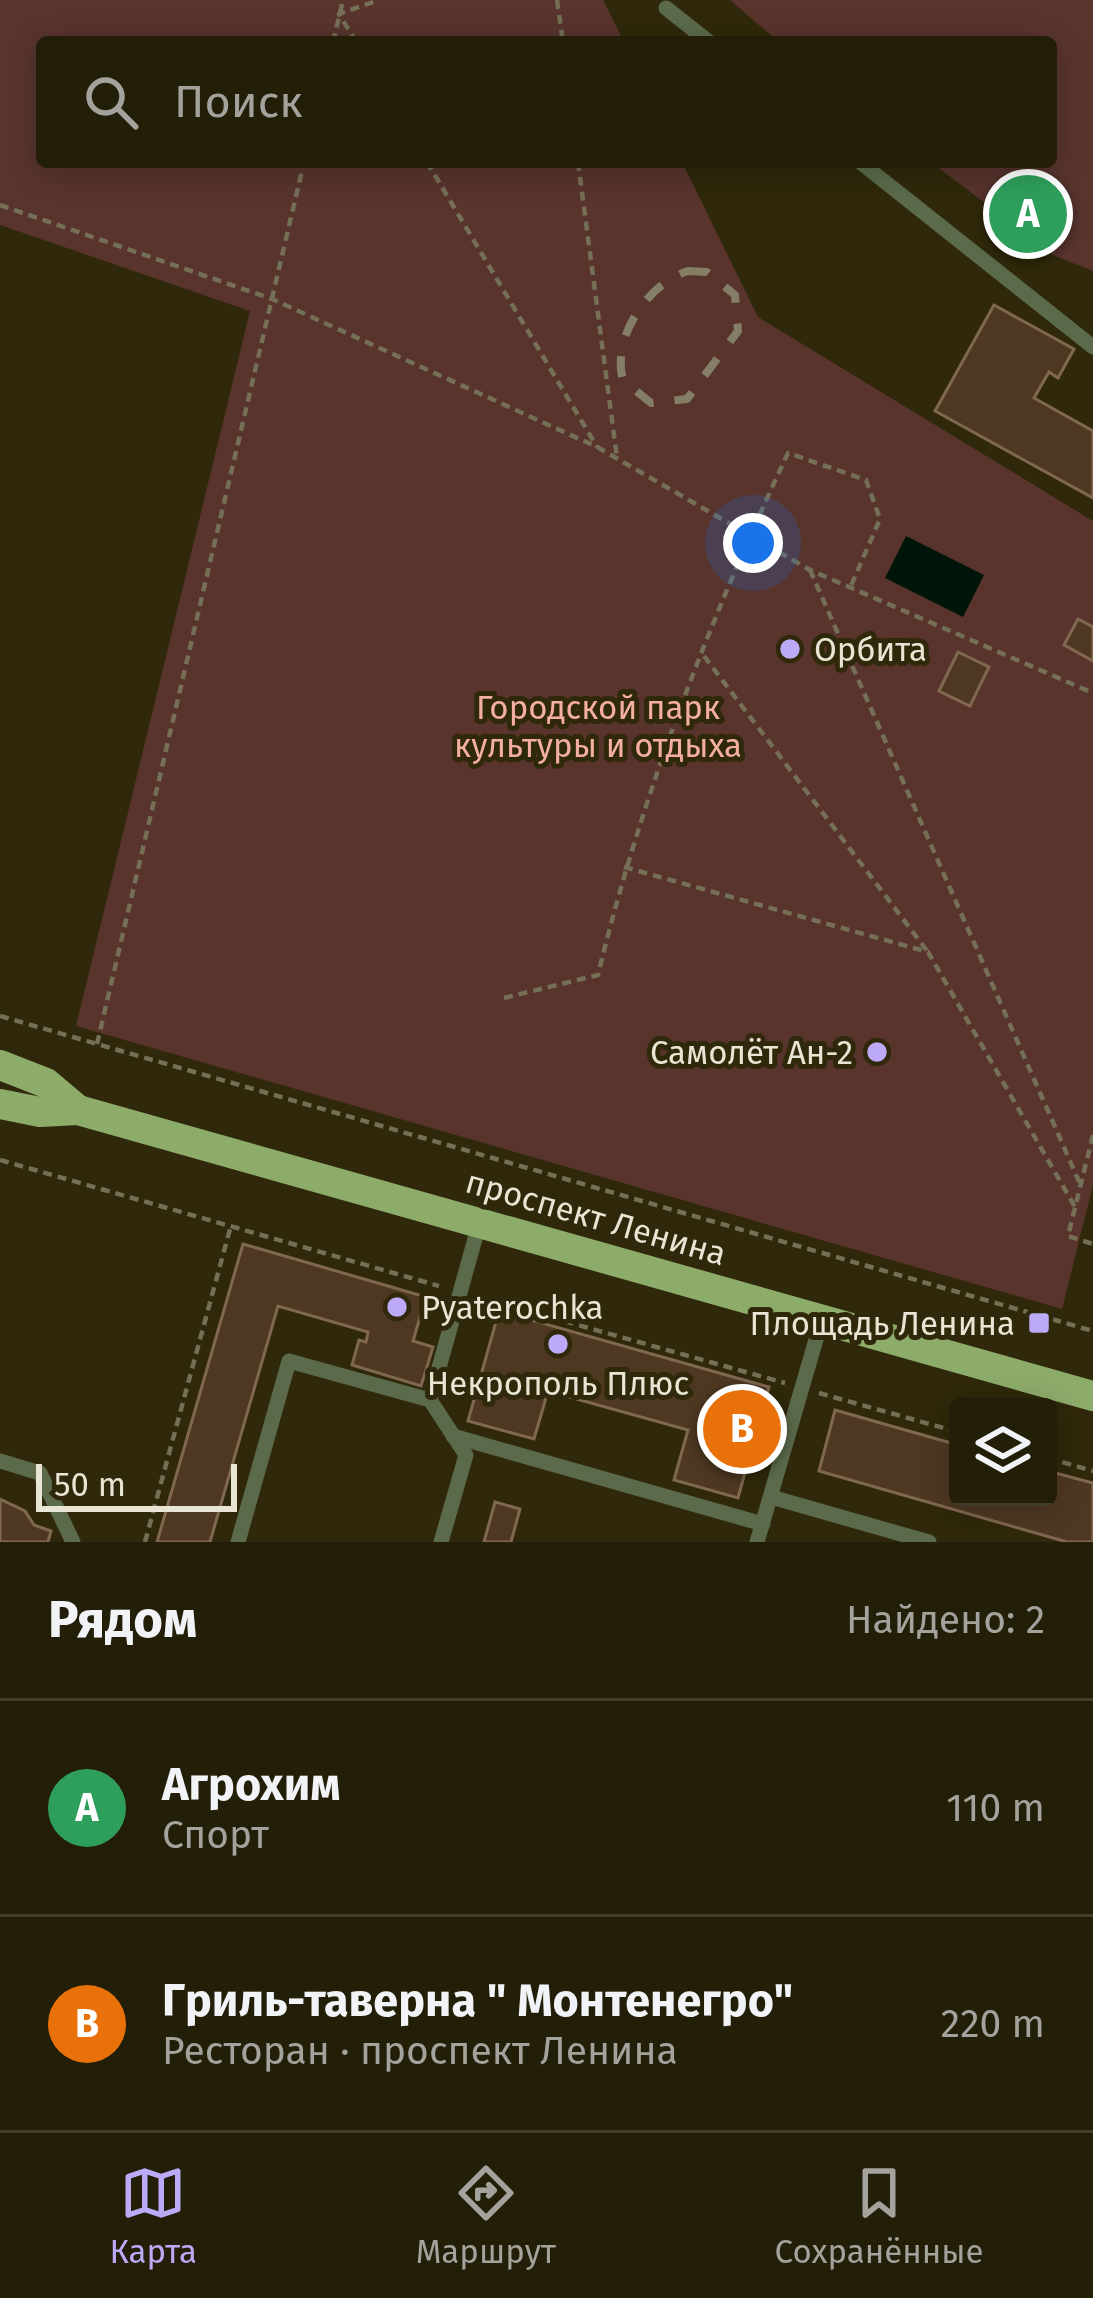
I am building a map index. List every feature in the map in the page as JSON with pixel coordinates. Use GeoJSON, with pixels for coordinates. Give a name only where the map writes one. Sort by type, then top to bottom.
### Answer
{"type":"FeatureCollection","features":[{"type":"Feature","properties":{"kind":"main road","name":"проспект Ленина"},"geometry":{"type":"LineString","coordinates":[[0,1065],[46,1083],[78,1110]]}},
{"type":"Feature","properties":{"kind":"main road","name":"проспект Ленина"},"geometry":{"type":"LineString","coordinates":[[0,1104],[40,1112],[78,1110],[1093,1396]]}},
{"type":"Feature","properties":{"kind":"lane"},"geometry":{"type":"LineString","coordinates":[[666,8],[701,36]]}},
{"type":"Feature","properties":{"kind":"lane"},"geometry":{"type":"LineString","coordinates":[[868,168],[1093,346]]}},
{"type":"Feature","properties":{"kind":"lane"},"geometry":{"type":"LineString","coordinates":[[430,1400],[480,1221]]}},
{"type":"Feature","properties":{"kind":"lane"},"geometry":{"type":"LineString","coordinates":[[758,1542],[822,1318]]}},
{"type":"Feature","properties":{"kind":"lane"},"geometry":{"type":"LineString","coordinates":[[238,1542],[290,1360],[430,1400],[466,1455],[441,1542]]}},
{"type":"Feature","properties":{"kind":"lane"},"geometry":{"type":"LineString","coordinates":[[453,1436],[763,1524]]}},
{"type":"Feature","properties":{"kind":"lane"},"geometry":{"type":"LineString","coordinates":[[0,1461],[40,1473],[73,1542]]}},
{"type":"Feature","properties":{"kind":"lane"},"geometry":{"type":"LineString","coordinates":[[771,1497],[929,1542]]}},
{"type":"Feature","properties":{"kind":"path"},"geometry":{"type":"LineString","coordinates":[[334,36],[343,0]]}},
{"type":"Feature","properties":{"kind":"path"},"geometry":{"type":"LineString","coordinates":[[339,14],[379,0]]}},
{"type":"Feature","properties":{"kind":"path"},"geometry":{"type":"LineString","coordinates":[[557,0],[561,36]]}},
{"type":"Feature","properties":{"kind":"path"},"geometry":{"type":"LineString","coordinates":[[339,14],[352,36]]}},
{"type":"Feature","properties":{"kind":"path"},"geometry":{"type":"LineString","coordinates":[[98,1044],[303,168]]}},
{"type":"Feature","properties":{"kind":"path"},"geometry":{"type":"LineString","coordinates":[[431,168],[597,447]]}},
{"type":"Feature","properties":{"kind":"path"},"geometry":{"type":"LineString","coordinates":[[579,168],[617,458]]}},
{"type":"Feature","properties":{"kind":"path"},"geometry":{"type":"LineString","coordinates":[[0,206],[272,298],[597,447],[810,570],[1093,693]]}},
{"type":"Feature","properties":{"kind":"path"},"geometry":{"type":"LineString","coordinates":[[504,998],[598,975],[624,867],[750,534],[788,453],[866,480],[880,519],[850,588]]}},
{"type":"Feature","properties":{"kind":"path"},"geometry":{"type":"LineString","coordinates":[[810,570],[1081,1186]]}},
{"type":"Feature","properties":{"kind":"path"},"geometry":{"type":"LineString","coordinates":[[704,656],[928,952],[1076,1208]]}},
{"type":"Feature","properties":{"kind":"path"},"geometry":{"type":"LineString","coordinates":[[624,867],[928,952]]}},
{"type":"Feature","properties":{"kind":"path"},"geometry":{"type":"LineString","coordinates":[[0,1016],[1093,1331]]}},
{"type":"Feature","properties":{"kind":"path"},"geometry":{"type":"LineString","coordinates":[[1093,1135],[1068,1236],[1093,1244]]}},
{"type":"Feature","properties":{"kind":"path"},"geometry":{"type":"LineString","coordinates":[[145,1542],[230,1227]]}},
{"type":"Feature","properties":{"kind":"path"},"geometry":{"type":"LineString","coordinates":[[1057,1461],[1093,1471]]}},
{"type":"Feature","properties":{"kind":"green space","name":"Городской парк культуры и отдыха"},"geometry":{"type":"Polygon","coordinates":[[[0,0],[603,0],[621,36],[36,36],[36,168],[685,168],[758,317],[1093,521],[1093,1185],[1062,1309],[76,1026],[250,311],[0,225],[0,0]]]}},
{"type":"Feature","properties":{"kind":"green space"},"geometry":{"type":"Polygon","coordinates":[[[730,0],[1093,0],[1093,271],[1053,255],[939,168],[1057,168],[1057,36],[772,36],[730,0]]]}},
{"type":"Feature","properties":{"kind":"shaded area"},"geometry":{"type":"Polygon","coordinates":[[[906,536],[984,575],[963,617],[885,578],[906,536]]]}},
{"type":"Feature","properties":{"kind":"building"},"geometry":{"type":"Polygon","coordinates":[[[994,305],[1074,349],[1058,378],[1049,372],[1034,398],[1093,431],[1093,498],[935,411],[994,305]]]}},
{"type":"Feature","properties":{"kind":"building"},"geometry":{"type":"Polygon","coordinates":[[[1078,619],[1093,627],[1093,661],[1064,645],[1078,619]]]}},
{"type":"Feature","properties":{"kind":"building"},"geometry":{"type":"Polygon","coordinates":[[[958,652],[989,667],[970,706],[939,691],[958,652]]]}},
{"type":"Feature","properties":{"kind":"building"},"geometry":{"type":"Polygon","coordinates":[[[243,1244],[426,1297],[413,1341],[433,1347],[421,1386],[352,1365],[359,1340],[366,1342],[368,1332],[278,1306],[210,1542],[157,1542],[243,1244]]]}},
{"type":"Feature","properties":{"kind":"building"},"geometry":{"type":"Polygon","coordinates":[[[499,1311],[769,1387],[738,1498],[674,1480],[688,1430],[548,1391],[534,1439],[468,1421],[499,1311]]]}},
{"type":"Feature","properties":{"kind":"building"},"geometry":{"type":"Polygon","coordinates":[[[835,1410],[949,1442],[949,1506],[1057,1506],[1057,1473],[1093,1483],[1093,1542],[1067,1542],[819,1471],[835,1410]]]}},
{"type":"Feature","properties":{"kind":"building"},"geometry":{"type":"Polygon","coordinates":[[[0,1499],[25,1511],[34,1525],[51,1531],[48,1542],[0,1542],[0,1499]]]}},
{"type":"Feature","properties":{"kind":"building"},"geometry":{"type":"Polygon","coordinates":[[[495,1502],[520,1509],[511,1542],[484,1542],[495,1502]]]}},
{"type":"Feature","properties":{"kind":"railway"},"geometry":{"type":"LineString","coordinates":[[688,271],[707,272],[735,295],[738,331],[687,399],[651,403],[623,380],[622,347],[647,300],[673,277],[688,271]]}},
{"type":"Feature","properties":{"kind":"place","name":"Агрохим"},"geometry":{"type":"Point","coordinates":[1028,214]}},
{"type":"Feature","properties":{"kind":"place","name":"Орбита"},"geometry":{"type":"Point","coordinates":[790,649]}},
{"type":"Feature","properties":{"kind":"place","name":"Самолёт Ан-2"},"geometry":{"type":"Point","coordinates":[877,1052]}},
{"type":"Feature","properties":{"kind":"place","name":"Pyaterochka"},"geometry":{"type":"Point","coordinates":[397,1307]}},
{"type":"Feature","properties":{"kind":"place","name":"Площадь Ленина"},"geometry":{"type":"Point","coordinates":[1039,1323]}},
{"type":"Feature","properties":{"kind":"place","name":"Некрополь Плюс"},"geometry":{"type":"Point","coordinates":[558,1344]}},
{"type":"Feature","properties":{"kind":"place","name":"Гриль-таверна \" Монтенегро\""},"geometry":{"type":"Point","coordinates":[742,1429]}}]}
